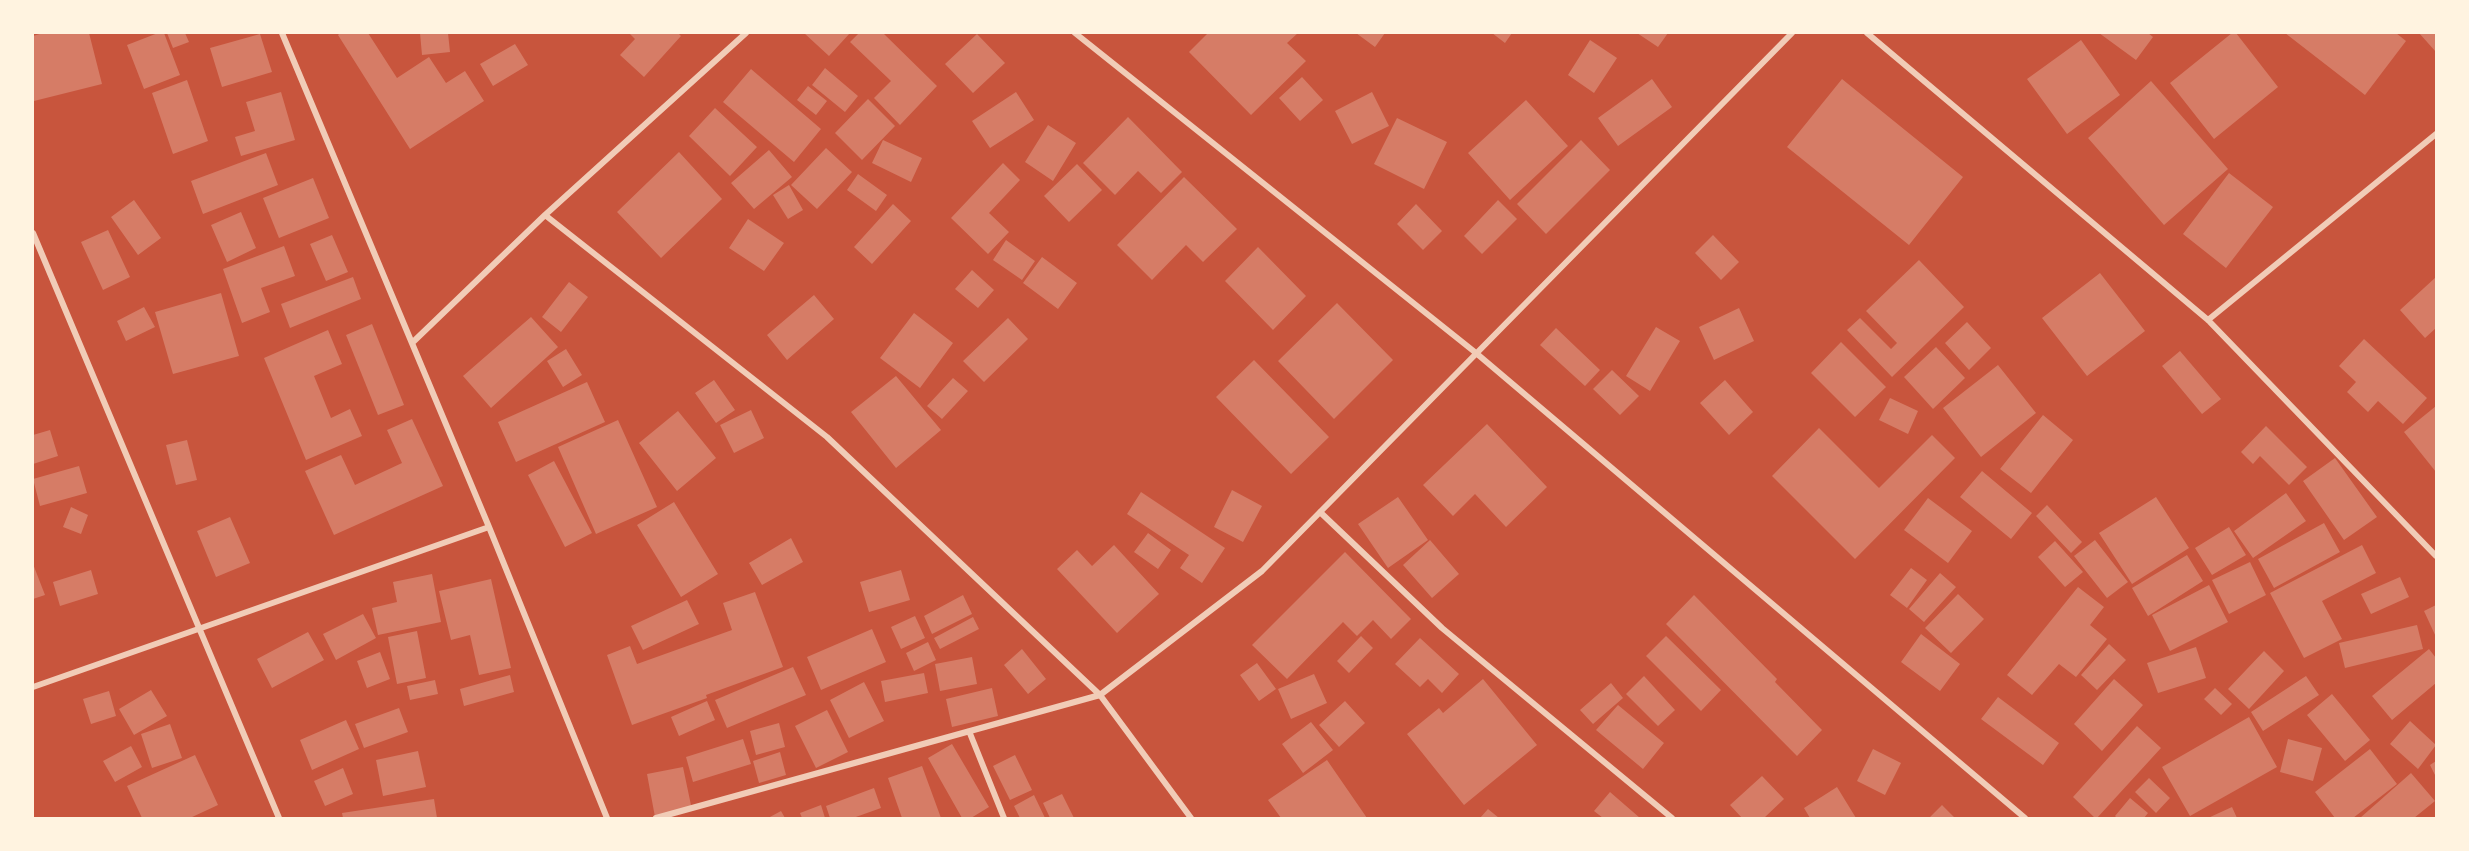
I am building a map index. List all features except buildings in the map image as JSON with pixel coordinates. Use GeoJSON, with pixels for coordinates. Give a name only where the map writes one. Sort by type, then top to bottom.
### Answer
{"type":"FeatureCollection","features":[{"type":"Feature","properties":{"kind":"street"},"geometry":{"type":"LineString","coordinates":[[282,33],[489,527],[607,818]]}},
{"type":"Feature","properties":{"kind":"street"},"geometry":{"type":"LineString","coordinates":[[412,343],[545,215],[746,33]]}},
{"type":"Feature","properties":{"kind":"street"},"geometry":{"type":"LineString","coordinates":[[1075,33],[1476,353],[2025,818]]}},
{"type":"Feature","properties":{"kind":"street"},"geometry":{"type":"LineString","coordinates":[[656,818],[1100,694],[1262,571],[1792,33]]}},
{"type":"Feature","properties":{"kind":"street"},"geometry":{"type":"LineString","coordinates":[[1867,33],[2208,320],[2436,556]]}},
{"type":"Feature","properties":{"kind":"street"},"geometry":{"type":"LineString","coordinates":[[2208,320],[2436,134]]}},
{"type":"Feature","properties":{"kind":"street"},"geometry":{"type":"LineString","coordinates":[[545,215],[827,437],[1100,694],[1191,818]]}},
{"type":"Feature","properties":{"kind":"street"},"geometry":{"type":"LineString","coordinates":[[33,233],[279,818]]}},
{"type":"Feature","properties":{"kind":"street"},"geometry":{"type":"LineString","coordinates":[[1320,512],[1442,628],[1672,818]]}},
{"type":"Feature","properties":{"kind":"street"},"geometry":{"type":"LineString","coordinates":[[33,687],[489,527]]}},
{"type":"Feature","properties":{"kind":"street"},"geometry":{"type":"LineString","coordinates":[[969,731],[1004,818]]}}]}
